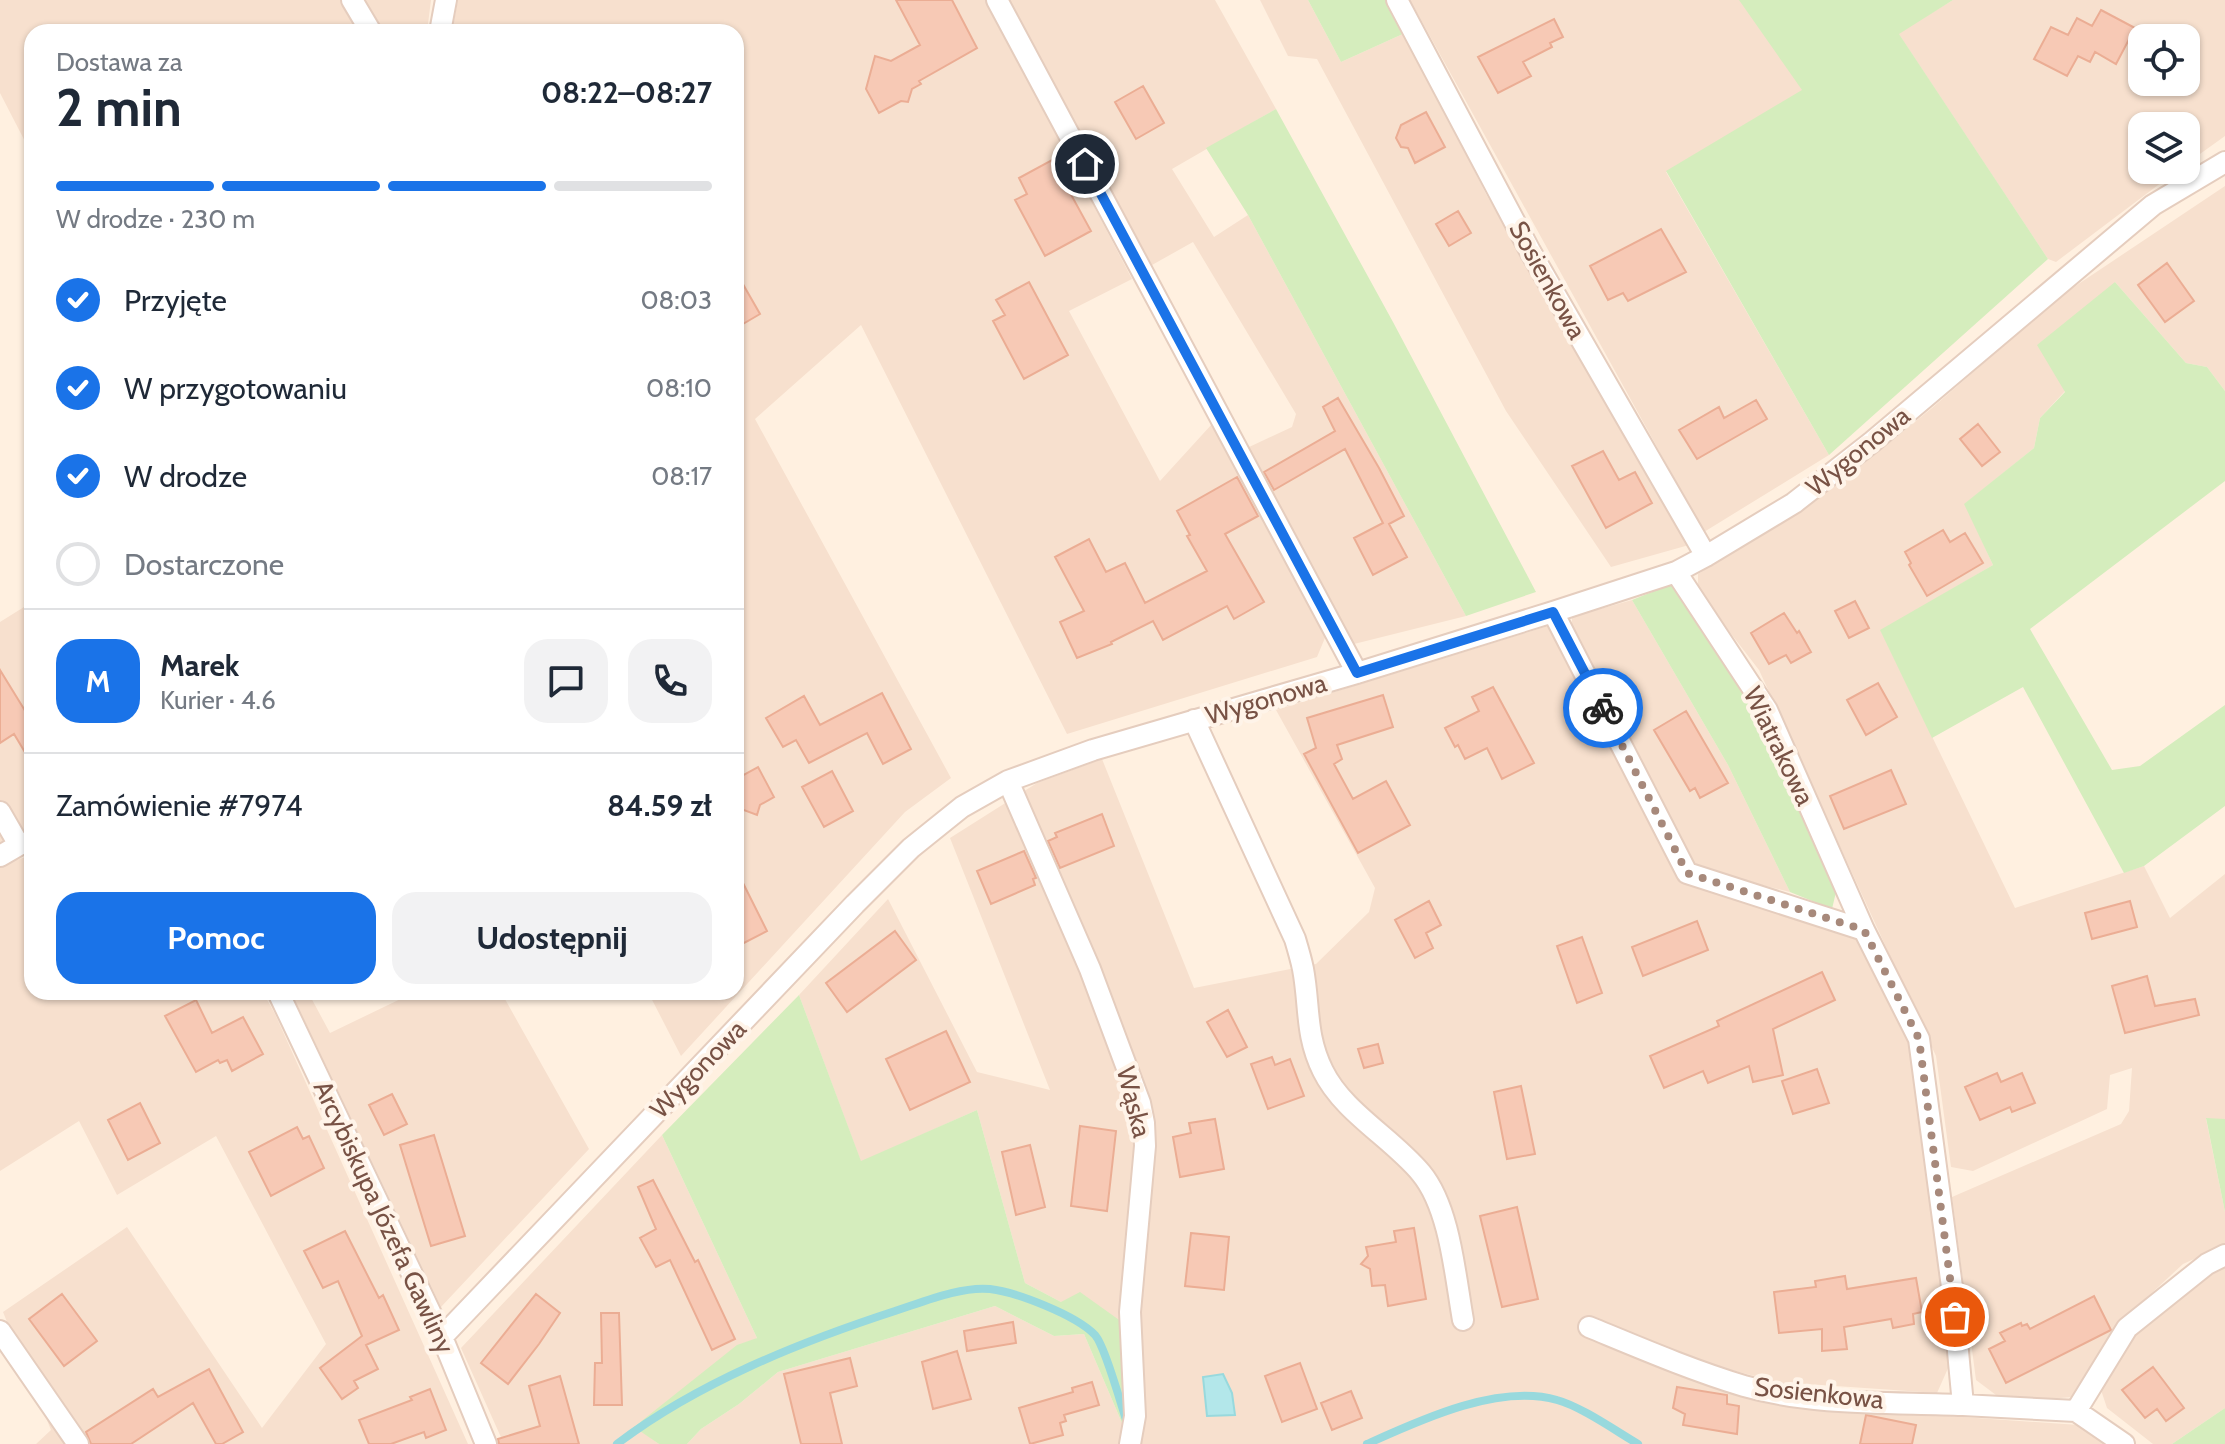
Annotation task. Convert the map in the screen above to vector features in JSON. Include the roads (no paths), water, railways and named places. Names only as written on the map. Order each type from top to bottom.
[{"type":"street","points":[[352,0],[366,24]]},
{"type":"street","points":[[442,24],[446,0]]},
{"type":"street","points":[[997,0],[1357,673]]},
{"type":"street","name":"Sosienkowa","points":[[1397,0],[1530,251],[1706,556]]},
{"type":"street","name":"Wygonowa","points":[[442,1337],[911,848],[962,807],[1008,781],[1093,750],[1357,673],[1676,572],[1794,503],[1872,442],[2153,205],[2225,162]]},
{"type":"street","name":"Wiatrakowa","points":[[1676,572],[1767,710],[1864,930]]},
{"type":"street","points":[[1553,612],[1687,873],[1864,930],[1919,1039],[1952,1287],[1963,1405]]},
{"type":"street","points":[[1194,720],[1295,939],[1303,970],[1309,1028],[1323,1071],[1339,1094],[1406,1159],[1432,1190],[1442,1213],[1463,1320]]},
{"type":"street","name":"Wąska","points":[[1008,781],[1090,969],[1140,1103],[1144,1123],[1145,1146],[1130,1312],[1135,1416],[1130,1444]]},
{"type":"street","points":[[0,812],[24,842]]},
{"type":"street","points":[[0,856],[24,844]]},
{"type":"street","name":"Arcybiskupa Józefa Gawliny","points":[[282,1000],[442,1337],[486,1444]]},
{"type":"street","points":[[2124,1444],[2076,1411],[2127,1328],[2207,1264],[2225,1255]]},
{"type":"street","name":"Sosienkowa","points":[[1589,1327],[1746,1386],[1813,1398],[2076,1411]]},
{"type":"street","points":[[0,1331],[78,1444]]},
{"type":"water","points":[[1223,1374],[1232,1393],[1235,1415],[1207,1416],[1203,1377]]},
{"type":"waterway","points":[[617,1444],[681,1402],[750,1366],[930,1299],[979,1289],[1001,1291],[1030,1300],[1074,1320],[1095,1335],[1128,1426]]},
{"type":"waterway","points":[[1367,1444],[1435,1415],[1510,1396],[1557,1400],[1598,1419],[1638,1444]]}]
